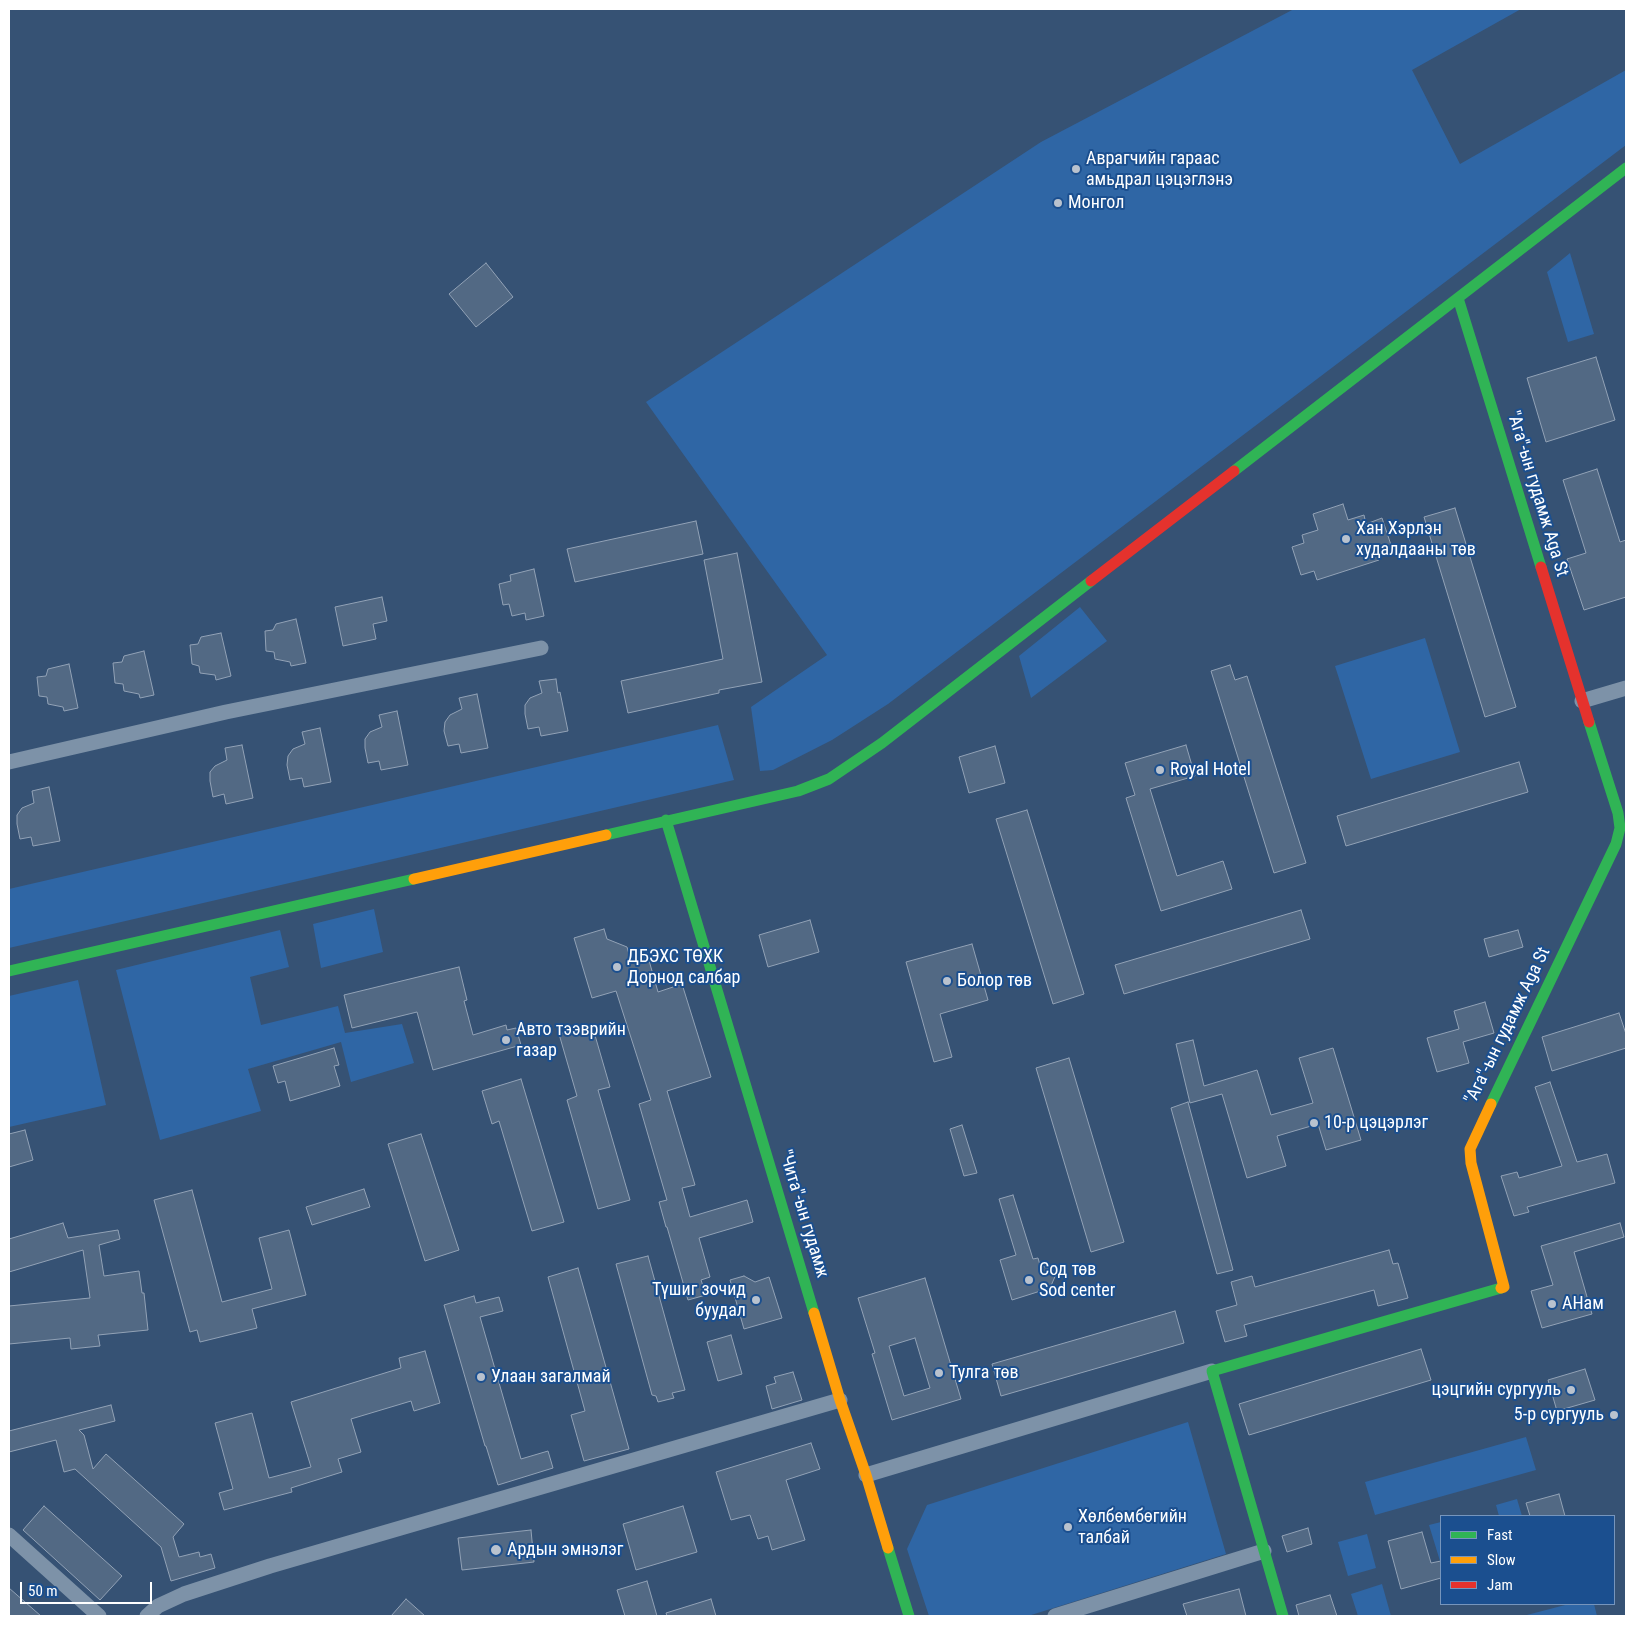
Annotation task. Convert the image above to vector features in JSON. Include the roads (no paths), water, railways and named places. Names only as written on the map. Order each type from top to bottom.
[{"type":"main road","points":[[9,971],[798,791],[829,780],[882,743],[1626,168]]},
{"type":"main road","name":"\"Ага\"-ын гудамж Aga St","points":[[1212,1371],[1504,1287],[1471,1163],[1470,1149],[1597,886],[1616,844],[1620,828],[1618,813],[1458,298]]},
{"type":"main road","name":"\"Чита\"-ын гудамж","points":[[666,820],[840,1400],[866,1475],[909,1616]]},
{"type":"main road","points":[[1212,1371],[1283,1616]]},
{"type":"street","points":[[9,762],[226,712],[541,648]]},
{"type":"street","points":[[1582,701],[1626,688]]},
{"type":"street","points":[[866,1475],[1212,1371]]},
{"type":"street","points":[[147,1616],[158,1606],[184,1594],[270,1566],[840,1400]]},
{"type":"street","points":[[9,1534],[99,1616]]},
{"type":"street","points":[[1055,1616],[1265,1553]]},
{"type":"place","name":"Аврагчийн гараас амьдрал цэцэглэнэ","points":[[1076,169]]},
{"type":"place","name":"Монгол","points":[[1058,203]]},
{"type":"place","name":"Хан Хэрлэн худалдааны төв","points":[[1346,539]]},
{"type":"place","name":"Royal Hotel","points":[[1160,770]]},
{"type":"place","name":"ДБЭХС ТӨХК Дорнод салбар","points":[[617,967]]},
{"type":"place","name":"Болор төв","points":[[947,981]]},
{"type":"place","name":"Авто тээврийн газар","points":[[506,1040]]},
{"type":"place","name":"10-р цэцэрлэг","points":[[1314,1123]]},
{"type":"place","name":"Сод төв Sod center","points":[[1029,1280]]},
{"type":"place","name":"Түшиг зочид буудал","points":[[756,1300]]},
{"type":"place","name":"АНам","points":[[1552,1304]]},
{"type":"place","name":"Тулга төв","points":[[939,1373]]},
{"type":"place","name":"Улаан загалмай","points":[[481,1377]]},
{"type":"place","name":"цэцгийн сургууль","points":[[1571,1390]]},
{"type":"place","name":"5-р сургууль","points":[[1614,1415]]},
{"type":"place","name":"Хөлбөмбөгийн талбай","points":[[1068,1527]]},
{"type":"place","name":"Ардын эмнэлэг","points":[[496,1550]]}]
